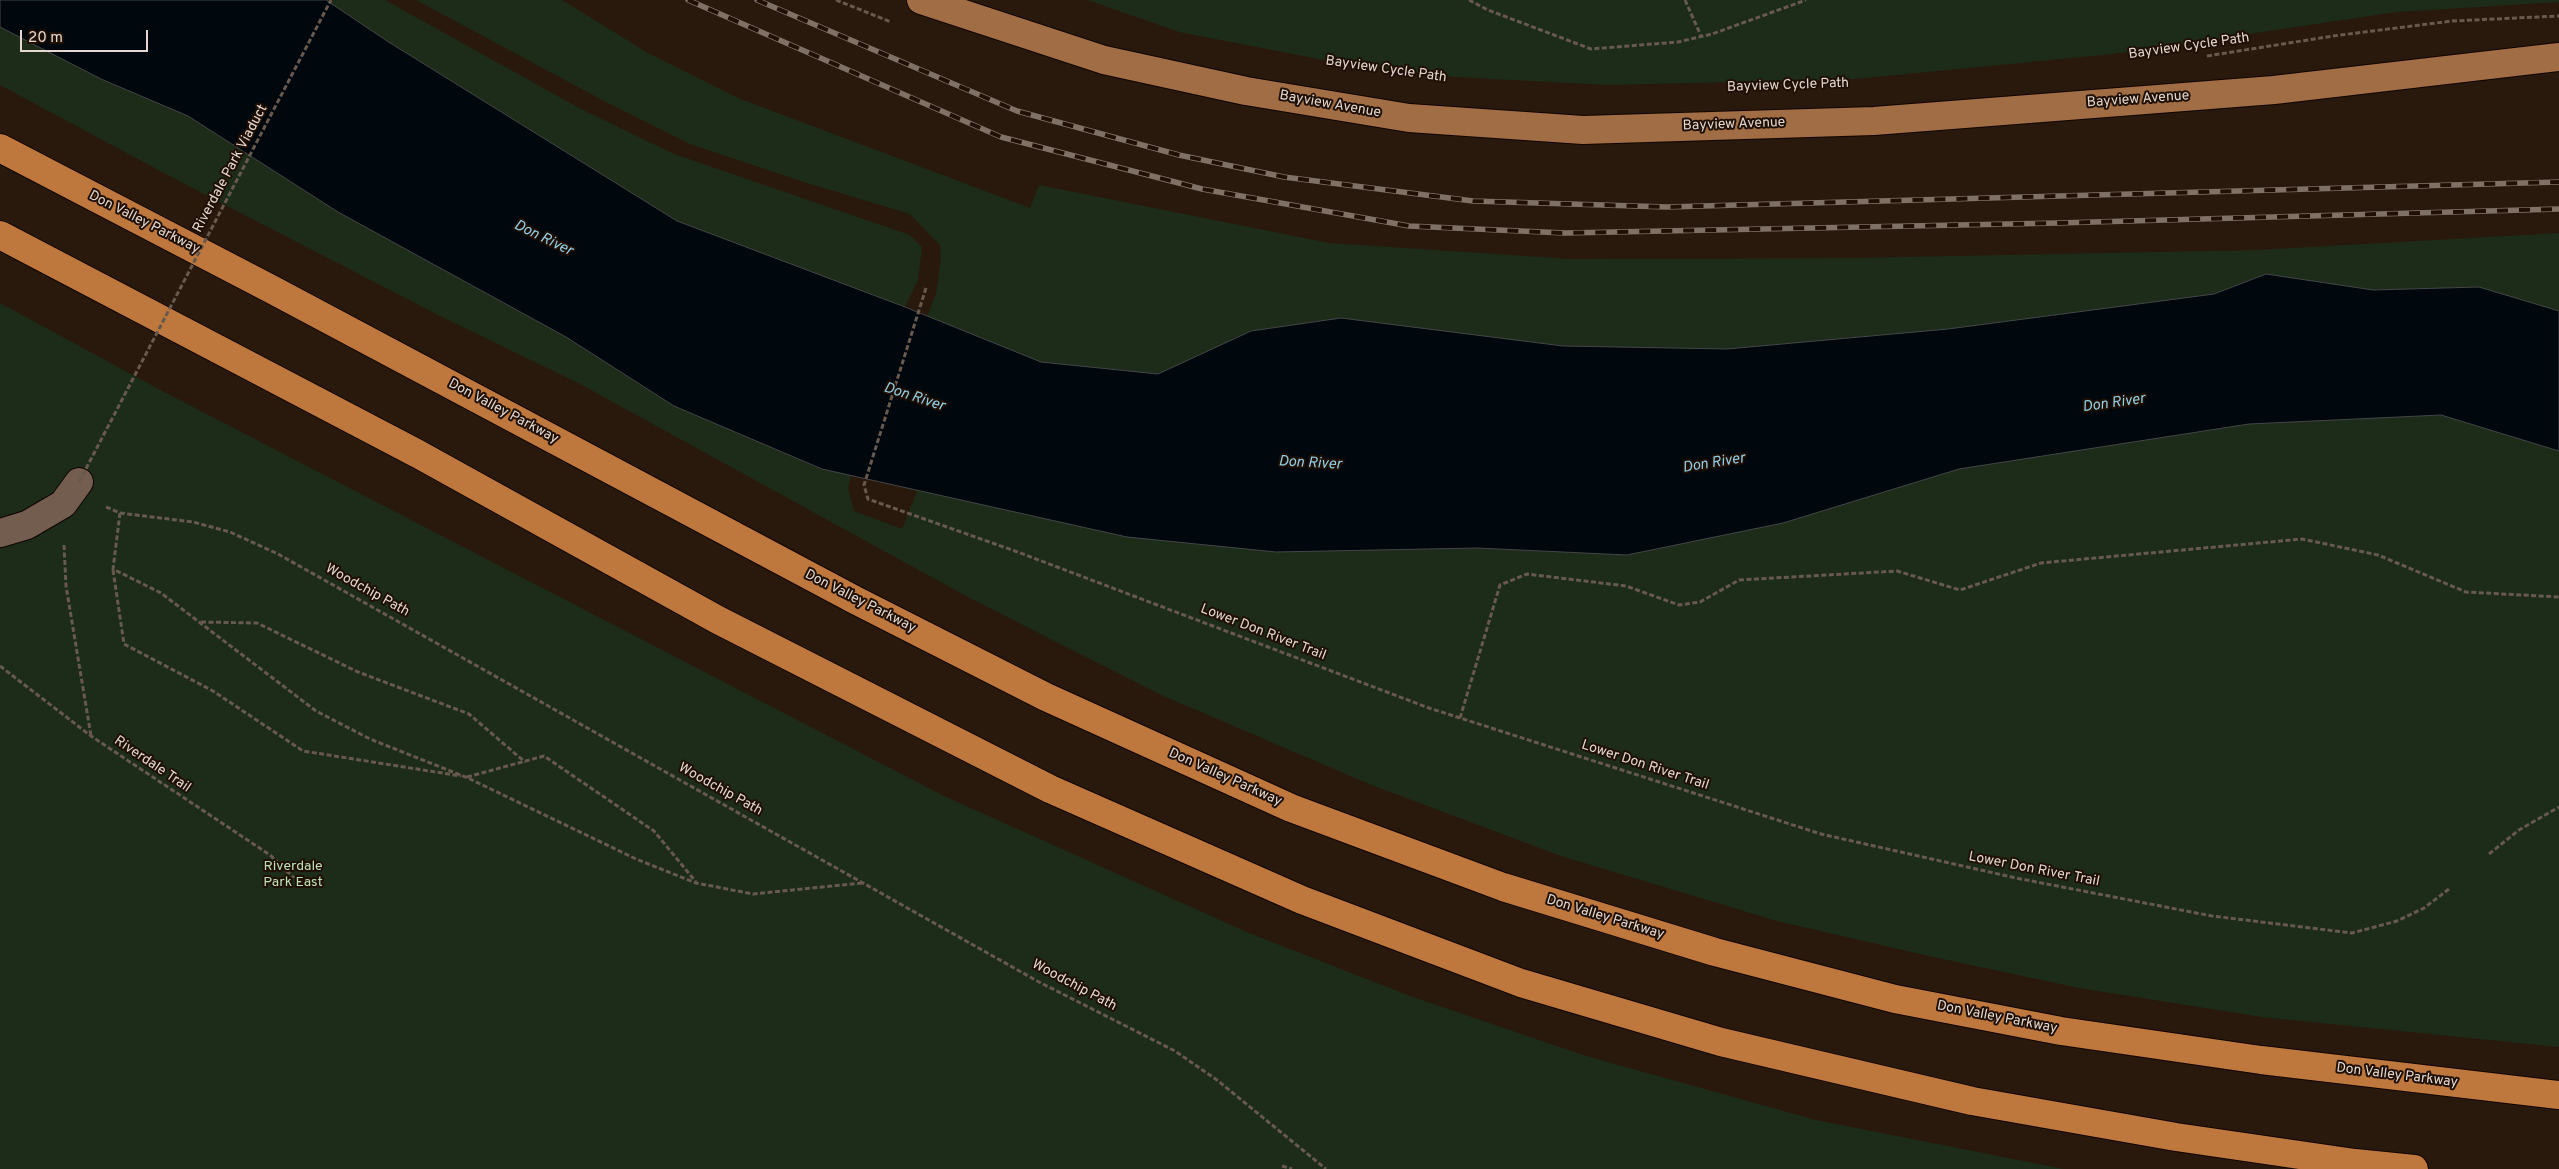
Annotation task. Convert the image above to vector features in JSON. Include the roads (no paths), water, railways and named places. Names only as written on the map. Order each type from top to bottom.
[{"type":"highway","name":"Don Valley Parkway","points":[[0,148],[271,289],[855,600],[1046,697],[1291,808],[1503,887],[1715,952],[1895,999],[2099,1036],[2270,1061],[2559,1095]]},
{"type":"highway","points":[[0,235],[418,454],[726,624],[1050,788],[1302,900],[1521,983],[1731,1044],[1972,1102],[2176,1137],[2355,1163],[2414,1169]]},
{"type":"main road","name":"Bayview Avenue","points":[[921,0],[1104,60],[1246,90],[1409,118],[1583,130],[1874,121],[2274,90],[2559,57]]},
{"type":"lane","points":[[0,533],[27,525],[72,492]]},
{"type":"water","name":"Don River","points":[[0,0],[326,0],[387,41],[677,221],[905,307],[1041,362],[1158,374],[1251,331],[1341,318],[1563,346],[1727,349],[1948,329],[2214,294],[2266,274],[2373,290],[2479,287],[2559,311],[2559,451],[2441,415],[2249,424],[1959,469],[1783,523],[1627,555],[1477,548],[1276,552],[1127,537],[822,469],[674,406],[566,337],[338,212],[188,116],[101,79],[0,27]]},
{"type":"railway","points":[[688,0],[1001,137],[1202,189],[1409,226],[1565,233],[2058,223],[2559,209]]},
{"type":"railway","points":[[757,0],[1017,111],[1179,155],[1284,177],[1473,201],[1667,207],[2559,182]]},
{"type":"park label","name":"Riverdale Park East","points":[[293,876]]}]
